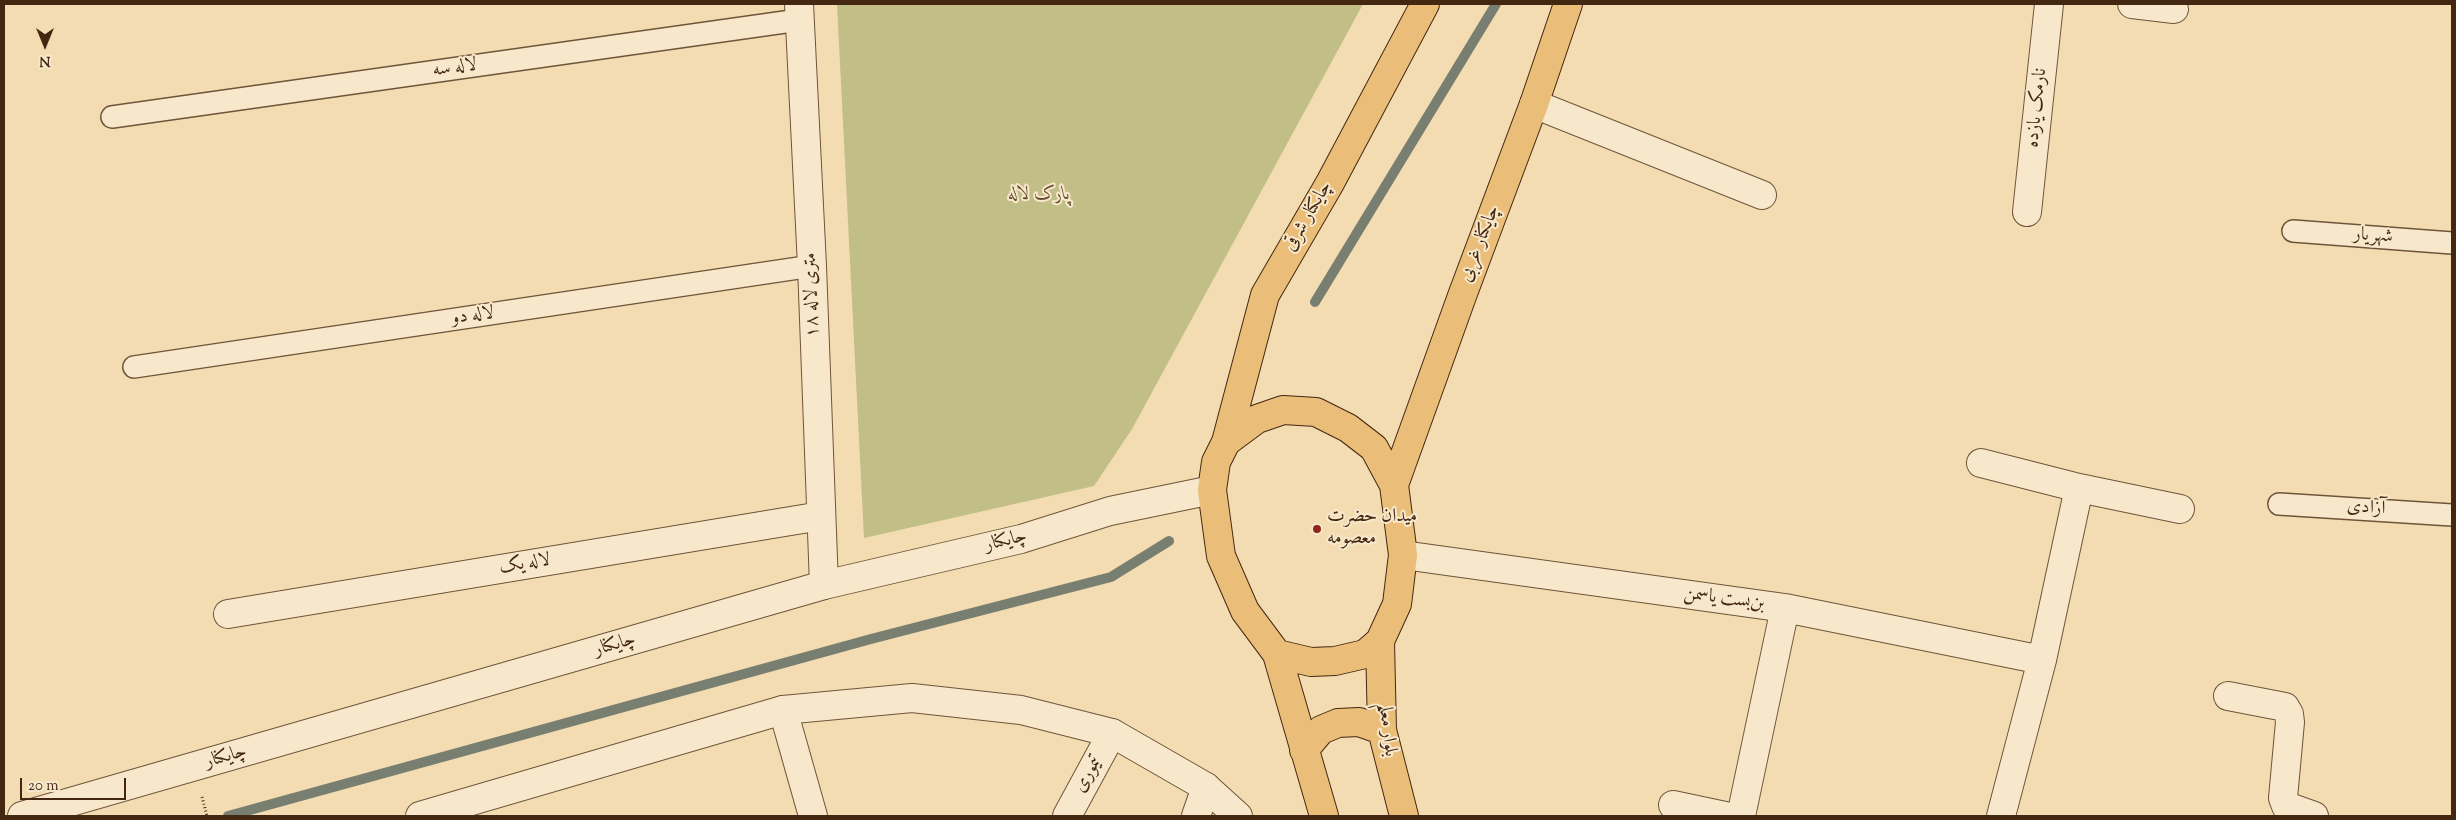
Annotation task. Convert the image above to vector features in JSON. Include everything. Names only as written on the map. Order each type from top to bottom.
[{"type":"main road","name":"چایکنار شرقی","points":[[1226,442],[1265,294],[1330,182],[1425,4]]},
{"type":"main road","name":"چایکنار غربی","points":[[1394,485],[1534,104],[1568,4]]},
{"type":"main road","points":[[1277,654],[1311,662],[1335,661],[1365,654],[1380,641],[1398,604],[1403,555],[1394,485],[1374,448],[1348,428],[1316,412],[1283,410],[1257,419],[1226,442],[1216,462],[1212,490],[1221,556],[1245,611],[1277,654],[1324,816]]},
{"type":"main road","name":"بلوار معلم","points":[[1380,641],[1382,730],[1404,816]]},
{"type":"main road","points":[[1304,750],[1321,730],[1338,723],[1359,722],[1382,730]]},
{"type":"street","name":"نارمک یازده","points":[[2027,212],[2049,4]]},
{"type":"street","points":[[2132,4],[2174,9]]},
{"type":"street","name":"۱۸ متری لاله","points":[[799,12],[812,266],[824,586]]},
{"type":"street","points":[[1534,104],[1762,195]]},
{"type":"street","points":[[1981,464],[2079,488],[2180,509]]},
{"type":"street","points":[[2001,816],[2042,660],[2079,488]]},
{"type":"street","name":"چایکنار","points":[[22,816],[824,586],[1021,539],[1110,511],[1212,490]]},
{"type":"street","name":"لاله یک","points":[[228,614],[821,516]]},
{"type":"street","name":"بن‌بست یاسمن","points":[[1403,555],[1785,608],[2042,660]]},
{"type":"street","points":[[1740,816],[1785,608]]},
{"type":"street","points":[[2228,696],[2285,707],[2289,714],[2290,722],[2283,798],[2286,806],[2314,816]]},
{"type":"street","points":[[420,816],[783,710],[912,698],[1021,710],[1112,733],[1206,787],[1238,816]]},
{"type":"street","points":[[783,710],[813,816]]},
{"type":"street","name":"تیموری","points":[[1067,816],[1112,733]]},
{"type":"street","points":[[1196,816],[1206,787]]},
{"type":"street","points":[[1673,805],[1725,816]]},
{"type":"lane","name":"لاله سه","points":[[112,117],[799,12]]},
{"type":"lane","name":"شهریار","points":[[2293,231],[2452,243]]},
{"type":"lane","name":"لاله دو","points":[[134,367],[812,266]]},
{"type":"lane","name":"آزادی","points":[[2279,504],[2452,515]]},
{"type":"green space","name":"پارک لاله","points":[[837,4],[1363,4],[1132,429],[1094,486],[864,538]]},
{"type":"waterway","points":[[1315,302],[1496,4]]},
{"type":"waterway","points":[[228,816],[871,639],[1111,577],[1169,541]]},
{"type":"place","name":"میدان حضرت معصومه","points":[[1317,529]]}]
